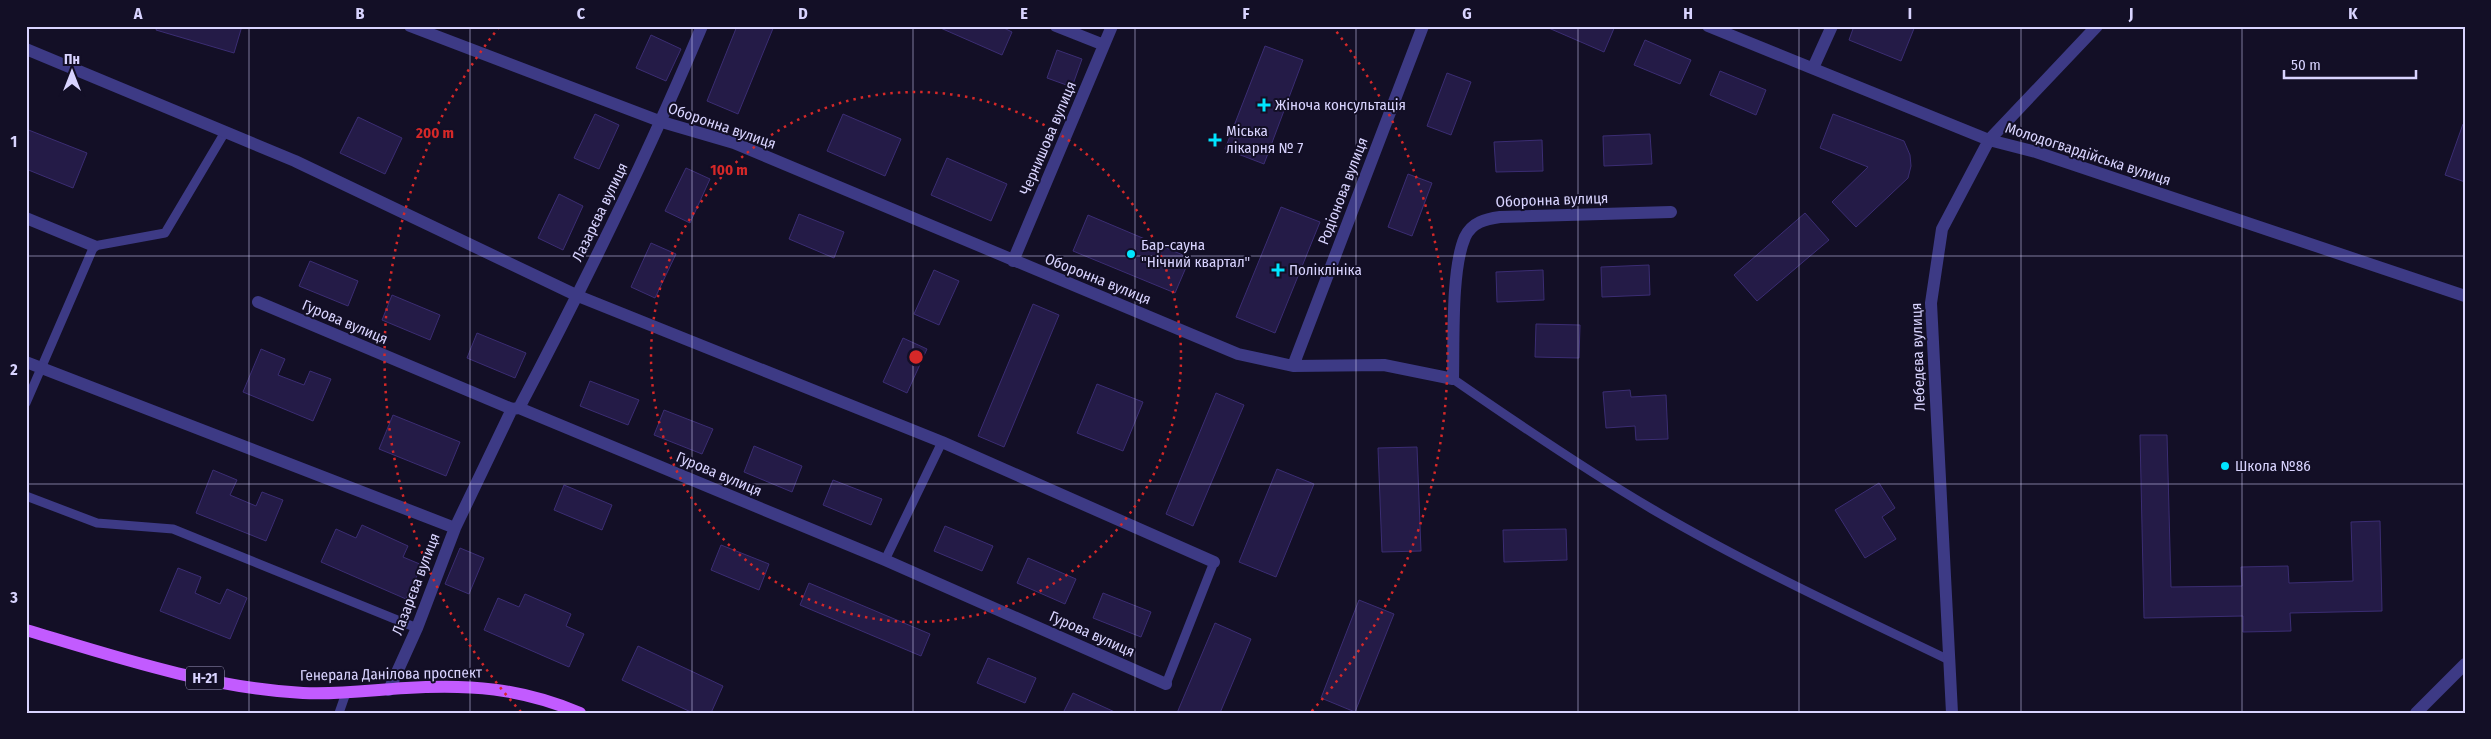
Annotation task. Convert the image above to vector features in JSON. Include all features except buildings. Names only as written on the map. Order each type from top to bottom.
[{"type":"main road","name":"Генерала Данілова проспект","points":[[26,630],[100,652],[207,679],[303,693],[346,693],[464,686],[514,691],[580,713]]},
{"type":"street","name":"Оборонна вулиця","points":[[410,26],[662,122],[734,143],[1238,354],[1293,366],[1384,365],[1453,379],[1454,308],[1459,262],[1466,236],[1480,220],[1500,217],[1671,212]]},
{"type":"street","name":"Лазарєва вулиця","points":[[389,690],[417,628],[455,528],[516,409],[578,296],[662,122],[702,26]]},
{"type":"street","points":[[1056,26],[1104,45]]},
{"type":"street","name":"Чернишова вулиця","points":[[1013,261],[1112,26]]},
{"type":"street","name":"Родіонова вулиця","points":[[1293,366],[1422,26]]},
{"type":"street","name":"Молодогвардійська вулиця","points":[[1708,26],[1989,140],[2036,152],[2465,296]]},
{"type":"street","points":[[1813,68],[1832,26]]},
{"type":"street","name":"Лебедєва вулиця","points":[[1952,713],[1931,303],[1942,229],[1989,140],[2097,26]]},
{"type":"street","points":[[26,49],[295,161],[578,296],[942,442],[1214,562]]},
{"type":"street","points":[[26,218],[94,246]]},
{"type":"street","name":"Гурова вулиця","points":[[258,302],[885,560],[1166,684]]},
{"type":"street","points":[[26,362],[455,528]]},
{"type":"street","points":[[2416,713],[2465,664]]},
{"type":"lane","points":[[26,403],[94,246],[165,233],[225,132]]},
{"type":"lane","points":[[1453,379],[1579,463],[1654,510],[1782,579],[1948,660]]},
{"type":"lane","points":[[885,560],[942,442]]},
{"type":"lane","points":[[26,496],[97,524],[173,529],[417,628]]},
{"type":"lane","points":[[1166,684],[1214,562]]},
{"type":"lane","points":[[339,713],[346,693]]},
{"type":"place","name":"Жіноча консультація","points":[[1264,105]]},
{"type":"place","name":"Міська лікарня № 7","points":[[1215,140]]},
{"type":"place","name":"Бар-сауна \"Нічний квартал\"","points":[[1131,254]]},
{"type":"place","name":"Поліклініка","points":[[1278,270]]},
{"type":"place","name":"Школа №86","points":[[2225,466]]}]
